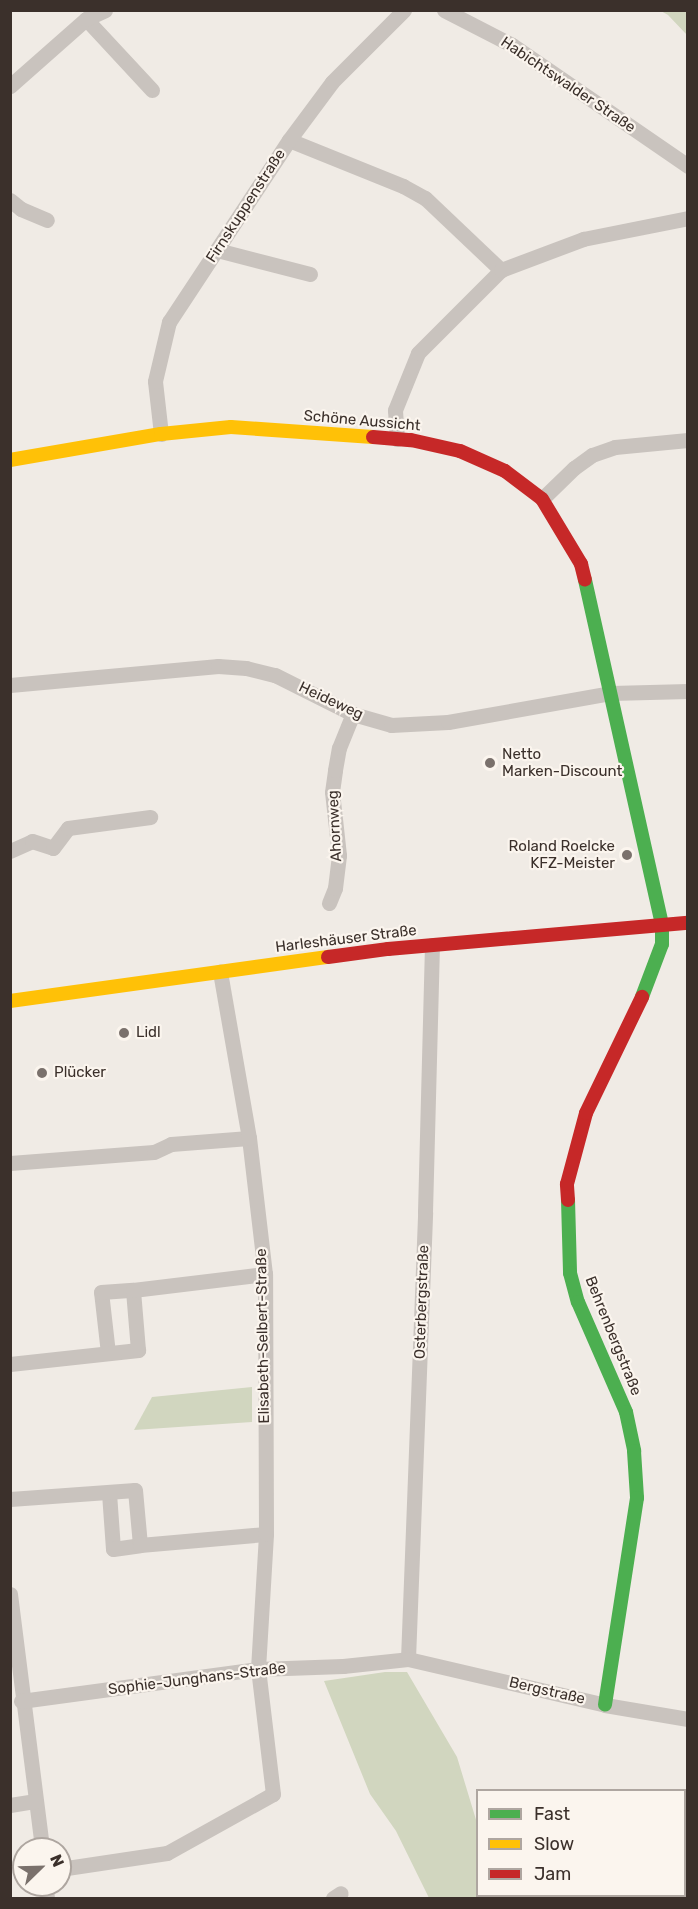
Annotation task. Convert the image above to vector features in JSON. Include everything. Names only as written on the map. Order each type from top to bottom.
[{"type":"street","points":[[10,86],[86,19],[105,10]]},
{"type":"street","name":"Firnskuppenstraße","points":[[161,434],[155,381],[169,322],[289,140],[332,82],[404,10]]},
{"type":"street","name":"Habichtswalder Straße","points":[[444,10],[512,45],[687,166]]},
{"type":"street","points":[[86,19],[152,90]]},
{"type":"street","points":[[289,140],[403,186],[425,198],[501,270]]},
{"type":"street","points":[[10,200],[21,209],[47,219]]},
{"type":"street","points":[[397,439],[395,410],[418,353],[501,270],[583,239],[687,218]]},
{"type":"street","points":[[217,250],[310,274]]},
{"type":"street","name":"Schöne Aussicht","points":[[10,460],[161,434],[231,427],[397,439],[460,450],[504,471],[542,499],[581,564],[662,924]]},
{"type":"street","points":[[542,499],[574,468],[592,455],[615,447],[687,440]]},
{"type":"street","name":"Heideweg","points":[[10,685],[218,666],[246,668],[274,675],[353,714],[391,725],[448,722],[611,693],[687,691]]},
{"type":"street","name":"Ahornweg","points":[[329,903],[335,888],[339,855],[332,792],[339,748],[353,714]]},
{"type":"street","points":[[10,851],[32,841],[53,848],[68,828],[150,817]]},
{"type":"street","name":"Harleshäuser Straße","points":[[10,1001],[220,970],[432,945],[687,923]]},
{"type":"street","name":"Behrenbergstraße","points":[[605,1705],[637,1498],[634,1451],[626,1412],[579,1302],[570,1272],[567,1184],[586,1113],[644,992],[662,944],[662,924]]},
{"type":"street","name":"Osterbergstraße","points":[[408,1659],[432,945]]},
{"type":"street","name":"Elisabeth-Selbert-Straße","points":[[72,1867],[167,1853],[273,1794],[258,1669],[266,1534],[265,1274],[249,1138],[220,970]]},
{"type":"street","points":[[10,1163],[154,1152],[171,1144],[249,1138]]},
{"type":"street","points":[[108,1353],[101,1292],[265,1274]]},
{"type":"street","points":[[10,1364],[138,1350],[134,1290]]},
{"type":"street","points":[[10,1499],[135,1490],[140,1545]]},
{"type":"street","points":[[109,1493],[113,1549],[266,1534]]},
{"type":"street","points":[[10,1594],[21,1701],[40,1837]]},
{"type":"street","name":"Bergstraße","points":[[408,1659],[605,1705],[687,1719]]},
{"type":"street","name":"Sophie-Junghans-Straße","points":[[21,1701],[258,1669],[343,1666],[408,1659]]},
{"type":"street","points":[[10,1804],[36,1801]]},
{"type":"green space","points":[[661,11],[687,11],[687,35],[668,15]]},
{"type":"green space","points":[[252,1387],[252,1422],[134,1430],[152,1397]]},
{"type":"green space","points":[[385,1672],[407,1672],[457,1757],[476,1820],[476,1897],[489,1898],[429,1898],[396,1831],[370,1794],[324,1681]]},
{"type":"traffic: fast","points":[[585,580],[662,924],[662,944],[642,997]]},
{"type":"traffic: fast","points":[[568,1200],[570,1273],[578,1302],[626,1412],[634,1451],[637,1498],[605,1705]]},
{"type":"traffic: slow","points":[[10,460],[161,434],[231,427],[373,437]]},
{"type":"traffic: slow","points":[[10,1001],[328,957]]},
{"type":"traffic: jam","points":[[373,437],[411,440],[460,451],[505,471],[542,499],[581,564],[585,580]]},
{"type":"traffic: jam","points":[[328,957],[388,949],[688,923]]},
{"type":"traffic: jam","points":[[568,1200],[567,1184],[586,1113],[642,997]]},
{"type":"place","name":"Netto Marken-Discount","points":[[490,763]]},
{"type":"place","name":"Roland Roelcke KFZ-Meister","points":[[627,855]]},
{"type":"place","name":"Lidl","points":[[124,1033]]},
{"type":"place","name":"Plücker","points":[[42,1073]]}]
